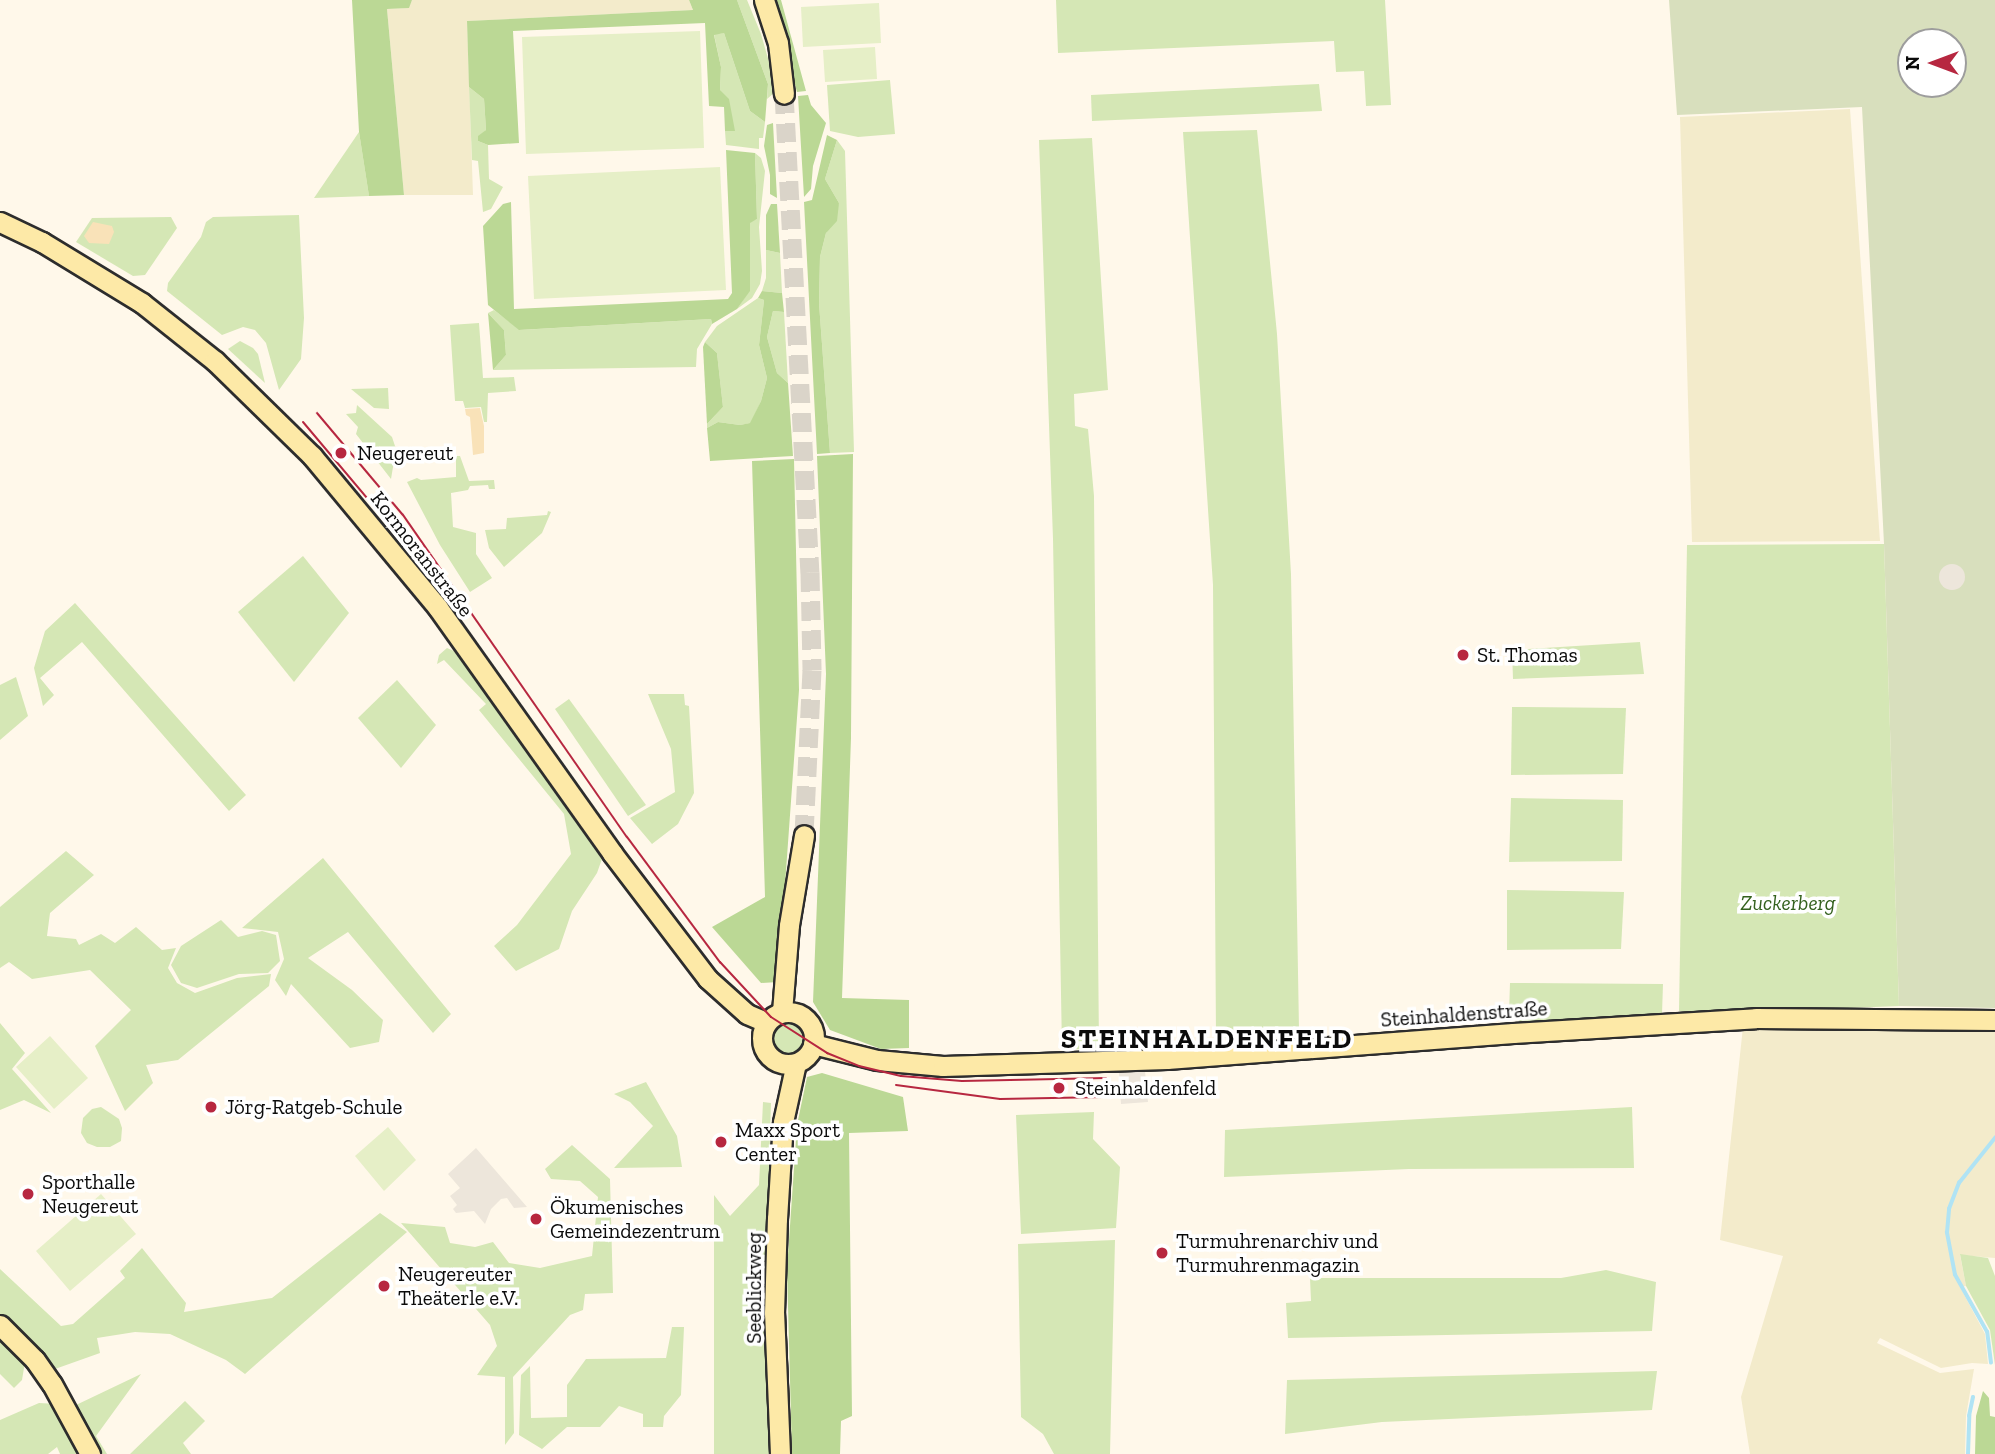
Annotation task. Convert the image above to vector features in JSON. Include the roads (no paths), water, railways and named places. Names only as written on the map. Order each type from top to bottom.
[{"type":"street","points":[[753,0],[784,87],[778,43],[764,0]]},
{"type":"street","name":"Kormoranstraße","points":[[0,222],[52,248],[142,303],[215,361],[312,456],[438,608],[611,853],[727,999],[747,1014],[777,1022]]},
{"type":"street","points":[[777,1022],[809,1022],[813,1044],[810,1053],[796,1063],[775,1061],[768,1056],[777,1022],[804,835]]},
{"type":"street","name":"Steinhaldenstraße","points":[[813,1044],[877,1060],[943,1066],[1167,1059],[1707,1020],[1812,1017],[1995,1020]]},
{"type":"street","name":"Seeblickweg","points":[[775,1061],[783,1122]]},
{"type":"street","name":"Seeblickweg","points":[[780,1454],[774,1313],[783,1122],[796,1063]]},
{"type":"street","points":[[0,1325],[35,1360],[52,1384],[90,1454]]},
{"type":"waterway","points":[[1991,1363],[1987,1332],[1955,1275],[1947,1233],[1949,1209],[1959,1183],[1995,1138]]},
{"type":"waterway","points":[[1968,1454],[1969,1416],[1973,1397]]},
{"type":"tunnel","points":[[784,94],[810,572],[812,670],[804,835]]},
{"type":"tram line","points":[[317,413],[403,515],[627,837],[720,962],[771,1017],[827,1053],[859,1066],[901,1076],[962,1081],[1106,1078]]},
{"type":"tram line","points":[[303,422],[447,593]]},
{"type":"tram line","points":[[896,1085],[1000,1099],[1104,1097]]},
{"type":"place","name":"Neugereut","points":[[341,453]]},
{"type":"place","name":"St. Thomas","points":[[1463,655]]},
{"type":"place","name":"Steinhaldenfeld","points":[[1059,1088]]},
{"type":"place","name":"Jörg-Ratgeb-Schule","points":[[211,1107]]},
{"type":"place","name":"Maxx Sport Center","points":[[721,1142]]},
{"type":"place","name":"Sporthalle Neugereut","points":[[28,1194]]},
{"type":"place","name":"Ökumenisches Gemeindezentrum","points":[[536,1219]]},
{"type":"place","name":"Turmuhrenarchiv und Turmuhrenmagazin","points":[[1162,1253]]},
{"type":"place","name":"Neugereuter Theäterle e.V.","points":[[384,1286]]},
{"type":"district","name":"STEINHALDENFELD","points":[[1207,1039]]},
{"type":"park label","name":"Zuckerberg","points":[[1788,903]]}]
